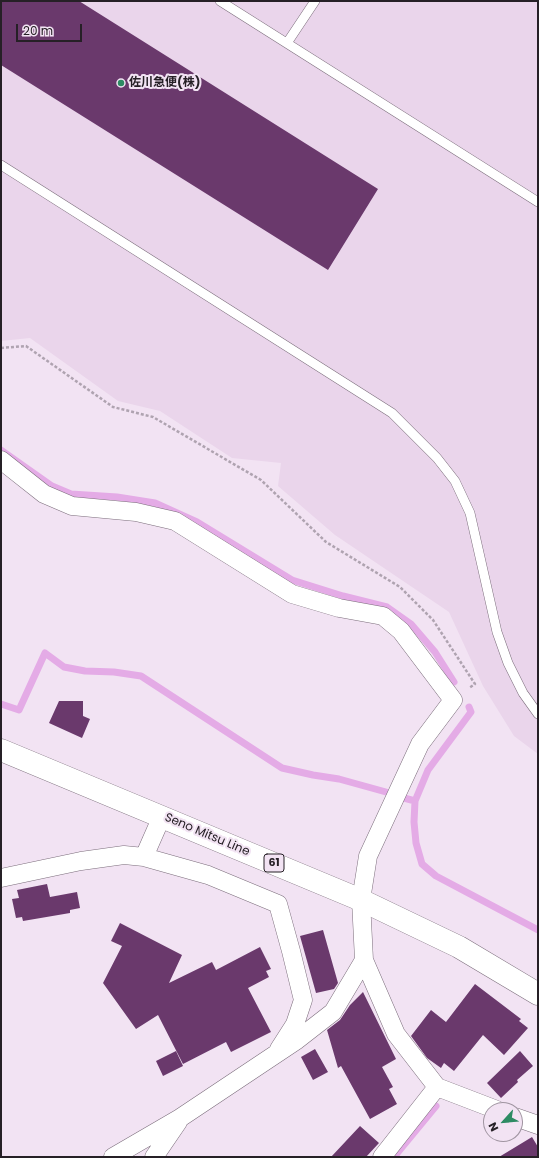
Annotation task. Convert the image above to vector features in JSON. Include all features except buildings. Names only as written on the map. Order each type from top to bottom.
[{"type":"main road","name":"Seno Mitsu Line","points":[[1,750],[361,900],[459,947],[538,994]]},
{"type":"street","points":[[1,460],[44,494],[72,506],[136,512],[175,521],[292,594],[339,608],[383,616],[401,631],[453,700],[420,744],[368,856],[361,900],[364,960],[396,1034],[437,1087],[483,1104]]},
{"type":"street","points":[[144,856],[162,816]]},
{"type":"street","points":[[1,878],[82,861],[124,856],[144,856],[208,875],[278,904],[292,951],[303,1000],[295,1024],[274,1056]]},
{"type":"street","points":[[113,1157],[180,1118],[274,1056],[333,1012],[364,960]]},
{"type":"street","points":[[382,1157],[437,1087]]},
{"type":"street","points":[[154,1157],[180,1118]]},
{"type":"lane","points":[[220,1],[538,202]]},
{"type":"lane","points":[[287,43],[315,1]]},
{"type":"lane","points":[[1,165],[392,413],[437,458],[455,481],[470,513],[497,632],[508,663],[523,693],[538,714]]},
{"type":"path","points":[[1,348],[26,346],[112,407],[153,417],[261,480],[326,542],[400,587],[433,620],[475,684],[453,700]]},
{"type":"shaded area","points":[[1,1],[538,1],[538,754],[514,736],[483,686],[449,612],[335,535],[278,486],[281,463],[232,458],[160,411],[118,401],[30,338],[1,341]]},
{"type":"waterway","points":[[1,450],[52,486],[71,494],[117,497],[155,503],[197,522],[292,580],[343,596],[387,607],[411,624],[435,652],[454,682]]},
{"type":"waterway","points":[[1,704],[19,710],[45,653],[64,667],[85,671],[114,672],[141,676],[282,768],[339,779],[386,792]]},
{"type":"waterway","points":[[469,707],[471,712],[428,770],[415,801],[414,822],[416,843],[422,864],[436,876],[538,930]]},
{"type":"waterway","points":[[404,798],[415,801]]},
{"type":"waterway","points":[[394,1157],[436,1106]]},
{"type":"place","name":"佐川急便(株)","points":[[121,83]]}]
